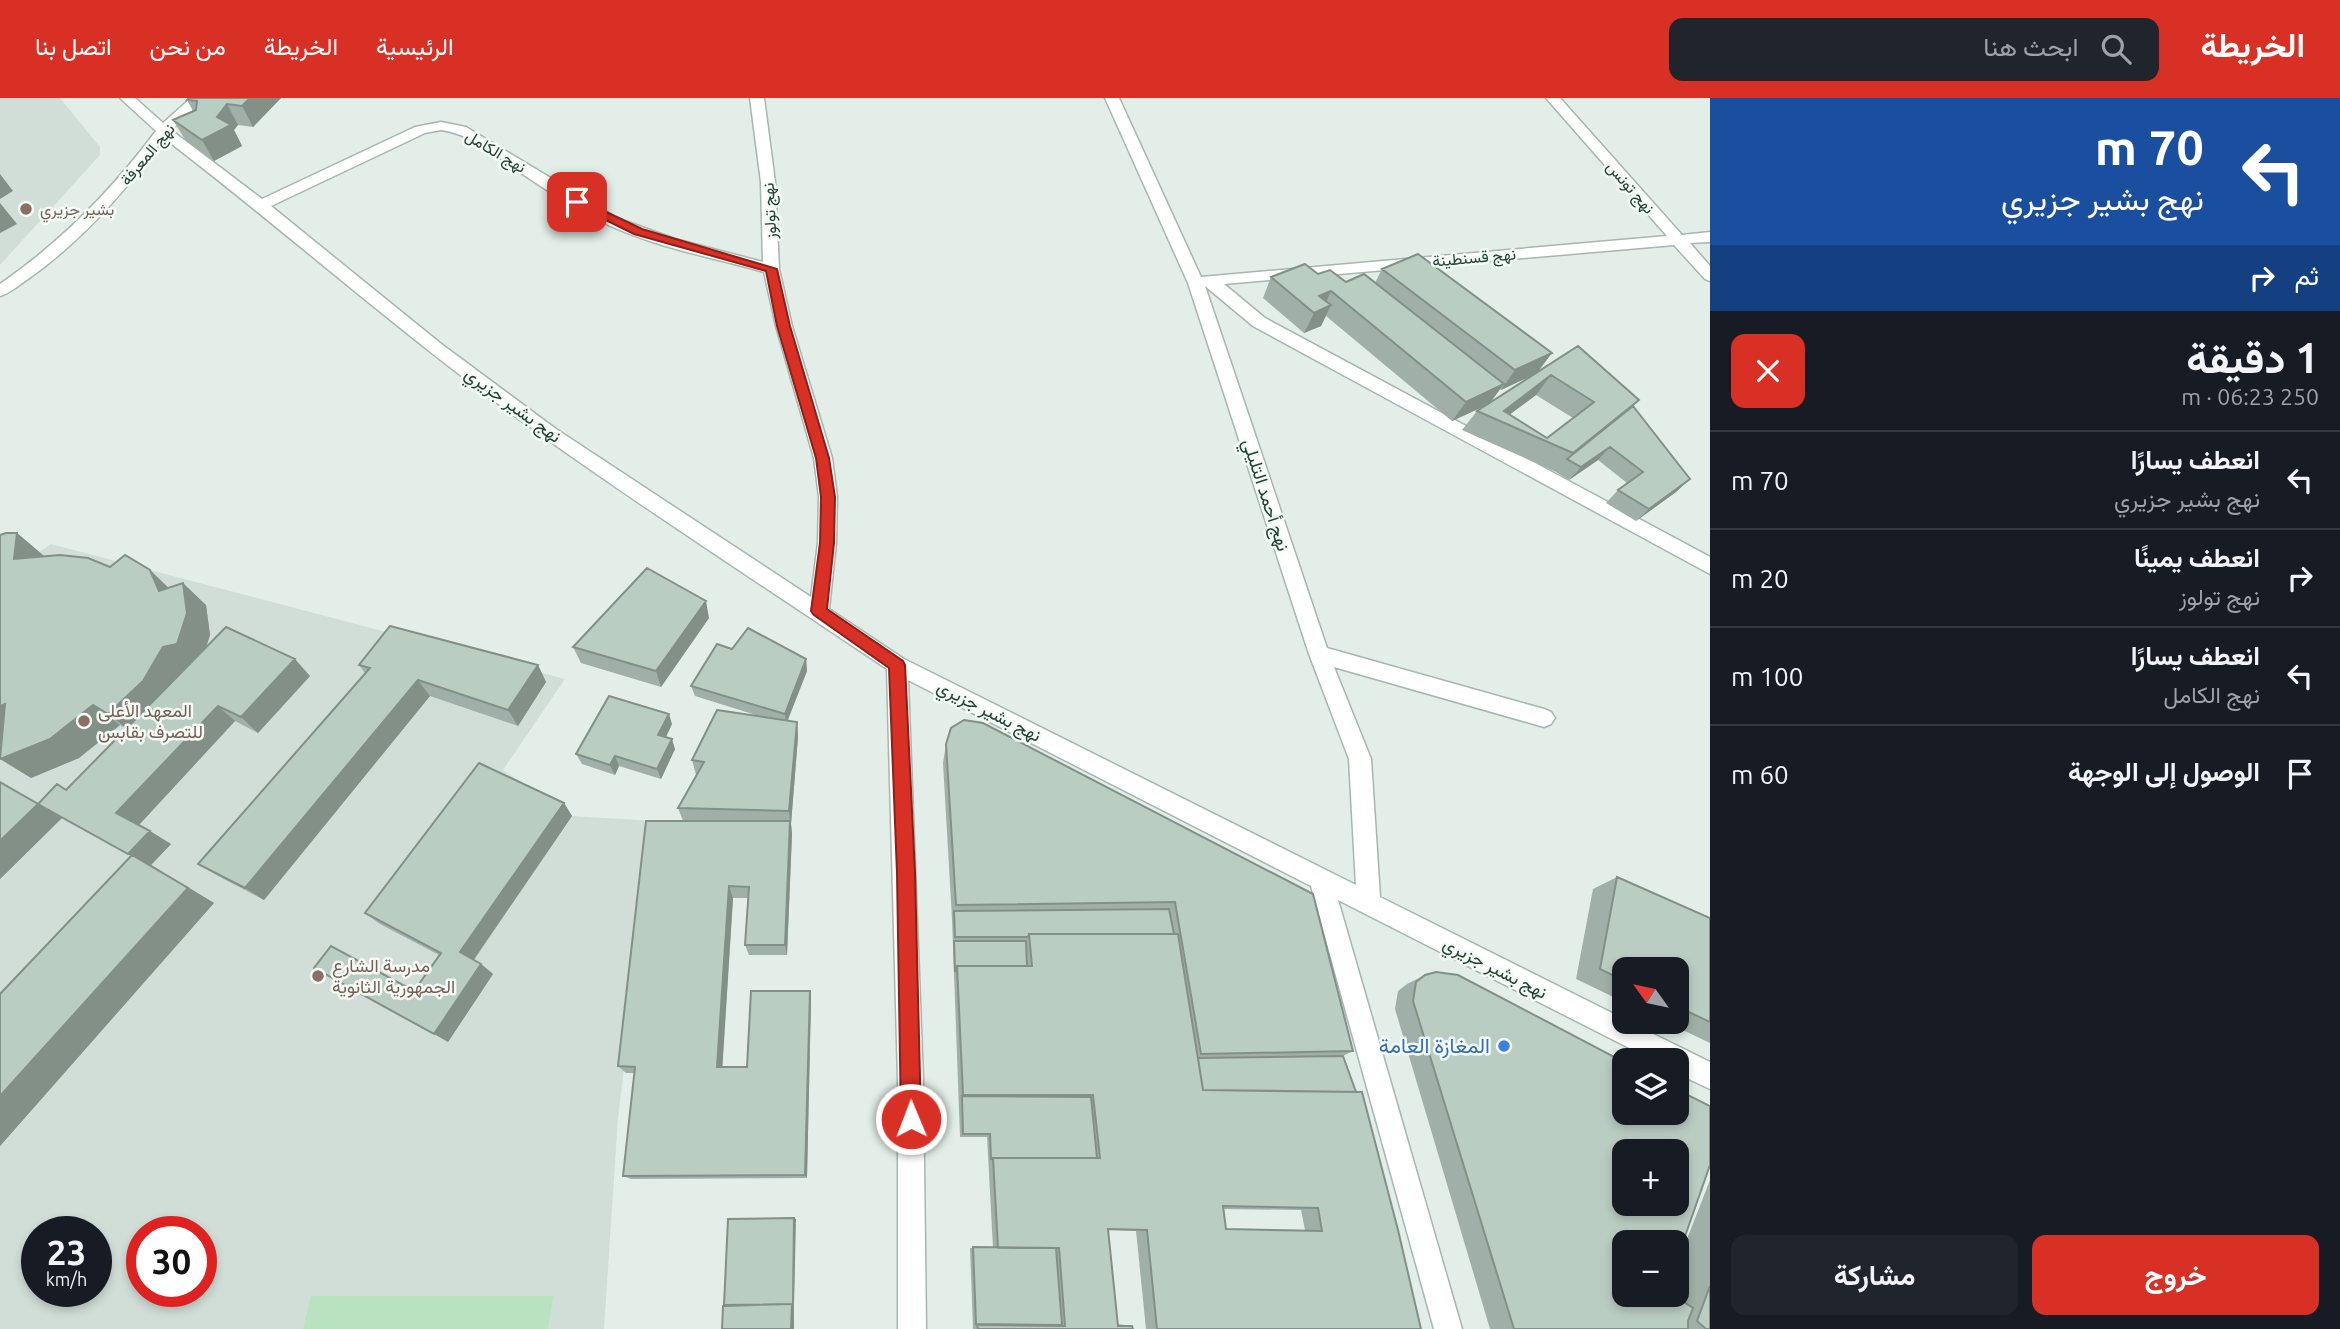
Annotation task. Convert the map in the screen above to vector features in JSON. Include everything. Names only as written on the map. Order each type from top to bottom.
[{"type":"street","name":"نهج بشير جزيري","points":[[127,98],[163,130],[261,205],[434,347],[550,433],[897,665],[1710,1076]]},
{"type":"street","name":"نهج المعرفة","points":[[0,291],[36,266],[99,209],[128,178],[163,130],[199,98]]},
{"type":"street","name":"نهج تولوز","points":[[757,98],[768,182],[771,269],[783,326],[823,458],[828,497],[819,611]]},
{"type":"street","name":"نهج أحمد التليلي","points":[[1112,98],[1202,282],[1319,654],[1360,759],[1369,905]]},
{"type":"street","name":"نهج تونس","points":[[1553,98],[1710,276]]},
{"type":"street","name":"نهج الكامل","points":[[261,205],[419,130],[446,125],[476,136],[611,221],[638,232],[771,269]]},
{"type":"street","name":"نهج قسنطينة","points":[[1202,282],[1710,237]]},
{"type":"street","points":[[1202,282],[1259,322],[1710,566]]},
{"type":"street","points":[[1319,654],[1544,718]]},
{"type":"street","points":[[897,665],[906,887],[913,1202],[912,1329]]},
{"type":"street","points":[[1320,878],[1448,1329]]},
{"type":"shaded area","name":"بشير جزيري","points":[[0,98],[60,98],[100,147],[100,155],[0,265]]},
{"type":"shaded area","name":"مدرسة الشارع الجمهورية الثانوية","points":[[51,544],[565,679],[503,770],[572,816],[655,821],[618,1118],[604,1329],[0,1329],[0,568],[33,556]]},
{"type":"green space","points":[[311,1296],[553,1296],[548,1329],[303,1329]]},
{"type":"building","points":[[250,98],[242,106],[227,104],[217,117],[231,125],[202,140],[173,120],[196,110],[197,101],[187,100]]},
{"type":"building","points":[[1418,254],[1552,353],[1515,370],[1382,269]]},
{"type":"building","points":[[1305,264],[1318,274],[1330,270],[1346,282],[1364,274],[1504,384],[1466,402],[1331,291],[1319,296],[1331,305],[1314,313],[1271,277]]},
{"type":"building","points":[[1578,346],[1639,400],[1573,453],[1477,411]],"holes":[[[1551,375],[1594,402],[1547,438],[1504,411]]]},
{"type":"building","points":[[1633,406],[1690,479],[1649,509],[1618,490],[1643,472],[1610,447],[1581,467],[1567,459]]},
{"type":"building","points":[[17,533],[14,559],[60,555],[88,558],[110,567],[125,555],[150,570],[159,591],[183,583],[187,613],[177,644],[163,647],[143,681],[108,714],[93,705],[50,739],[0,759],[5,704],[0,706],[0,535]]},
{"type":"building","points":[[647,568],[706,601],[656,671],[573,647]]},
{"type":"building","points":[[390,626],[538,665],[508,710],[418,680],[245,888],[198,864],[370,668],[359,665]]},
{"type":"building","points":[[226,627],[295,659],[241,717],[218,706],[116,813],[150,831],[128,854],[38,804],[57,784],[66,790]]},
{"type":"building","points":[[748,628],[806,659],[785,714],[691,686],[717,644],[732,649]]},
{"type":"building","points":[[609,696],[669,714],[658,735],[672,739],[657,769],[615,756],[610,765],[576,754]]},
{"type":"building","points":[[717,710],[797,722],[789,811],[678,808],[704,762],[692,760]]},
{"type":"building","points":[[964,720],[983,723],[1313,894],[1353,1051],[1201,1054],[1175,902],[956,905],[946,744],[951,728]]},
{"type":"building","points":[[479,763],[564,803],[460,952],[481,964],[434,1034],[314,968],[331,946],[414,991],[441,953],[365,913]]},
{"type":"building","points":[[0,782],[38,804],[0,841]]},
{"type":"building","points":[[646,821],[790,821],[785,945],[745,945],[749,887],[729,886],[717,1067],[747,1067],[751,991],[810,991],[805,1175],[623,1176],[635,1067],[618,1066]]},
{"type":"building","points":[[132,855],[188,888],[0,1096],[0,994]]},
{"type":"building","points":[[1617,877],[1710,918],[1710,1022],[1689,1012],[1689,957],[1612,957],[1612,975],[1600,969]]},
{"type":"building","points":[[1169,909],[1174,934],[955,937],[954,911]]},
{"type":"building","points":[[1029,934],[1178,934],[1203,1090],[1362,1092],[1421,1329],[1157,1329],[1147,1230],[1108,1229],[1118,1326],[1132,1326],[1133,1329],[978,1329],[977,1325],[1065,1326],[1059,1248],[998,1248],[993,1158],[1100,1158],[1093,1095],[963,1095],[957,966],[1032,966]],"holes":[[[1223,1206],[1318,1208],[1322,1231],[1226,1229]]]},
{"type":"building","points":[[954,941],[1026,941],[1027,966],[957,966],[955,972]]},
{"type":"building","points":[[1436,972],[1458,975],[1612,1056],[1612,1125],[1689,1125],[1689,1096],[1710,1106],[1710,1165],[1687,1230],[1612,1230],[1612,1307],[1689,1305],[1693,1308],[1688,1329],[1514,1329],[1413,1001],[1416,982],[1425,975]]},
{"type":"building","points":[[1343,1056],[1356,1092],[1203,1090],[1198,1058]]},
{"type":"building","points":[[962,1096],[1091,1097],[1097,1158],[991,1159],[990,1134],[963,1134]]},
{"type":"building","points":[[794,1218],[793,1304],[724,1305],[728,1219]]},
{"type":"building","points":[[973,1247],[1056,1248],[1062,1325],[976,1324]]},
{"type":"building","points":[[1710,1286],[1710,1329],[1706,1329],[1697,1321]]},
{"type":"building","points":[[792,1304],[791,1329],[722,1329],[723,1306]]},
{"type":"place","name":"بشير جزيري","points":[[26,209]]},
{"type":"place","name":"المعهد الأعلى للتصرف بقابس","points":[[84,721]]},
{"type":"place","name":"مدرسة الشارع الجمهورية الثانوية","points":[[318,976]]},
{"type":"place","name":"المغازة العامة","points":[[1504,1046]]},
{"type":"route","points":[[577,202],[638,232],[771,269],[783,326],[823,458],[828,497],[827,543],[819,611],[897,665],[906,873],[911,1119]]}]
